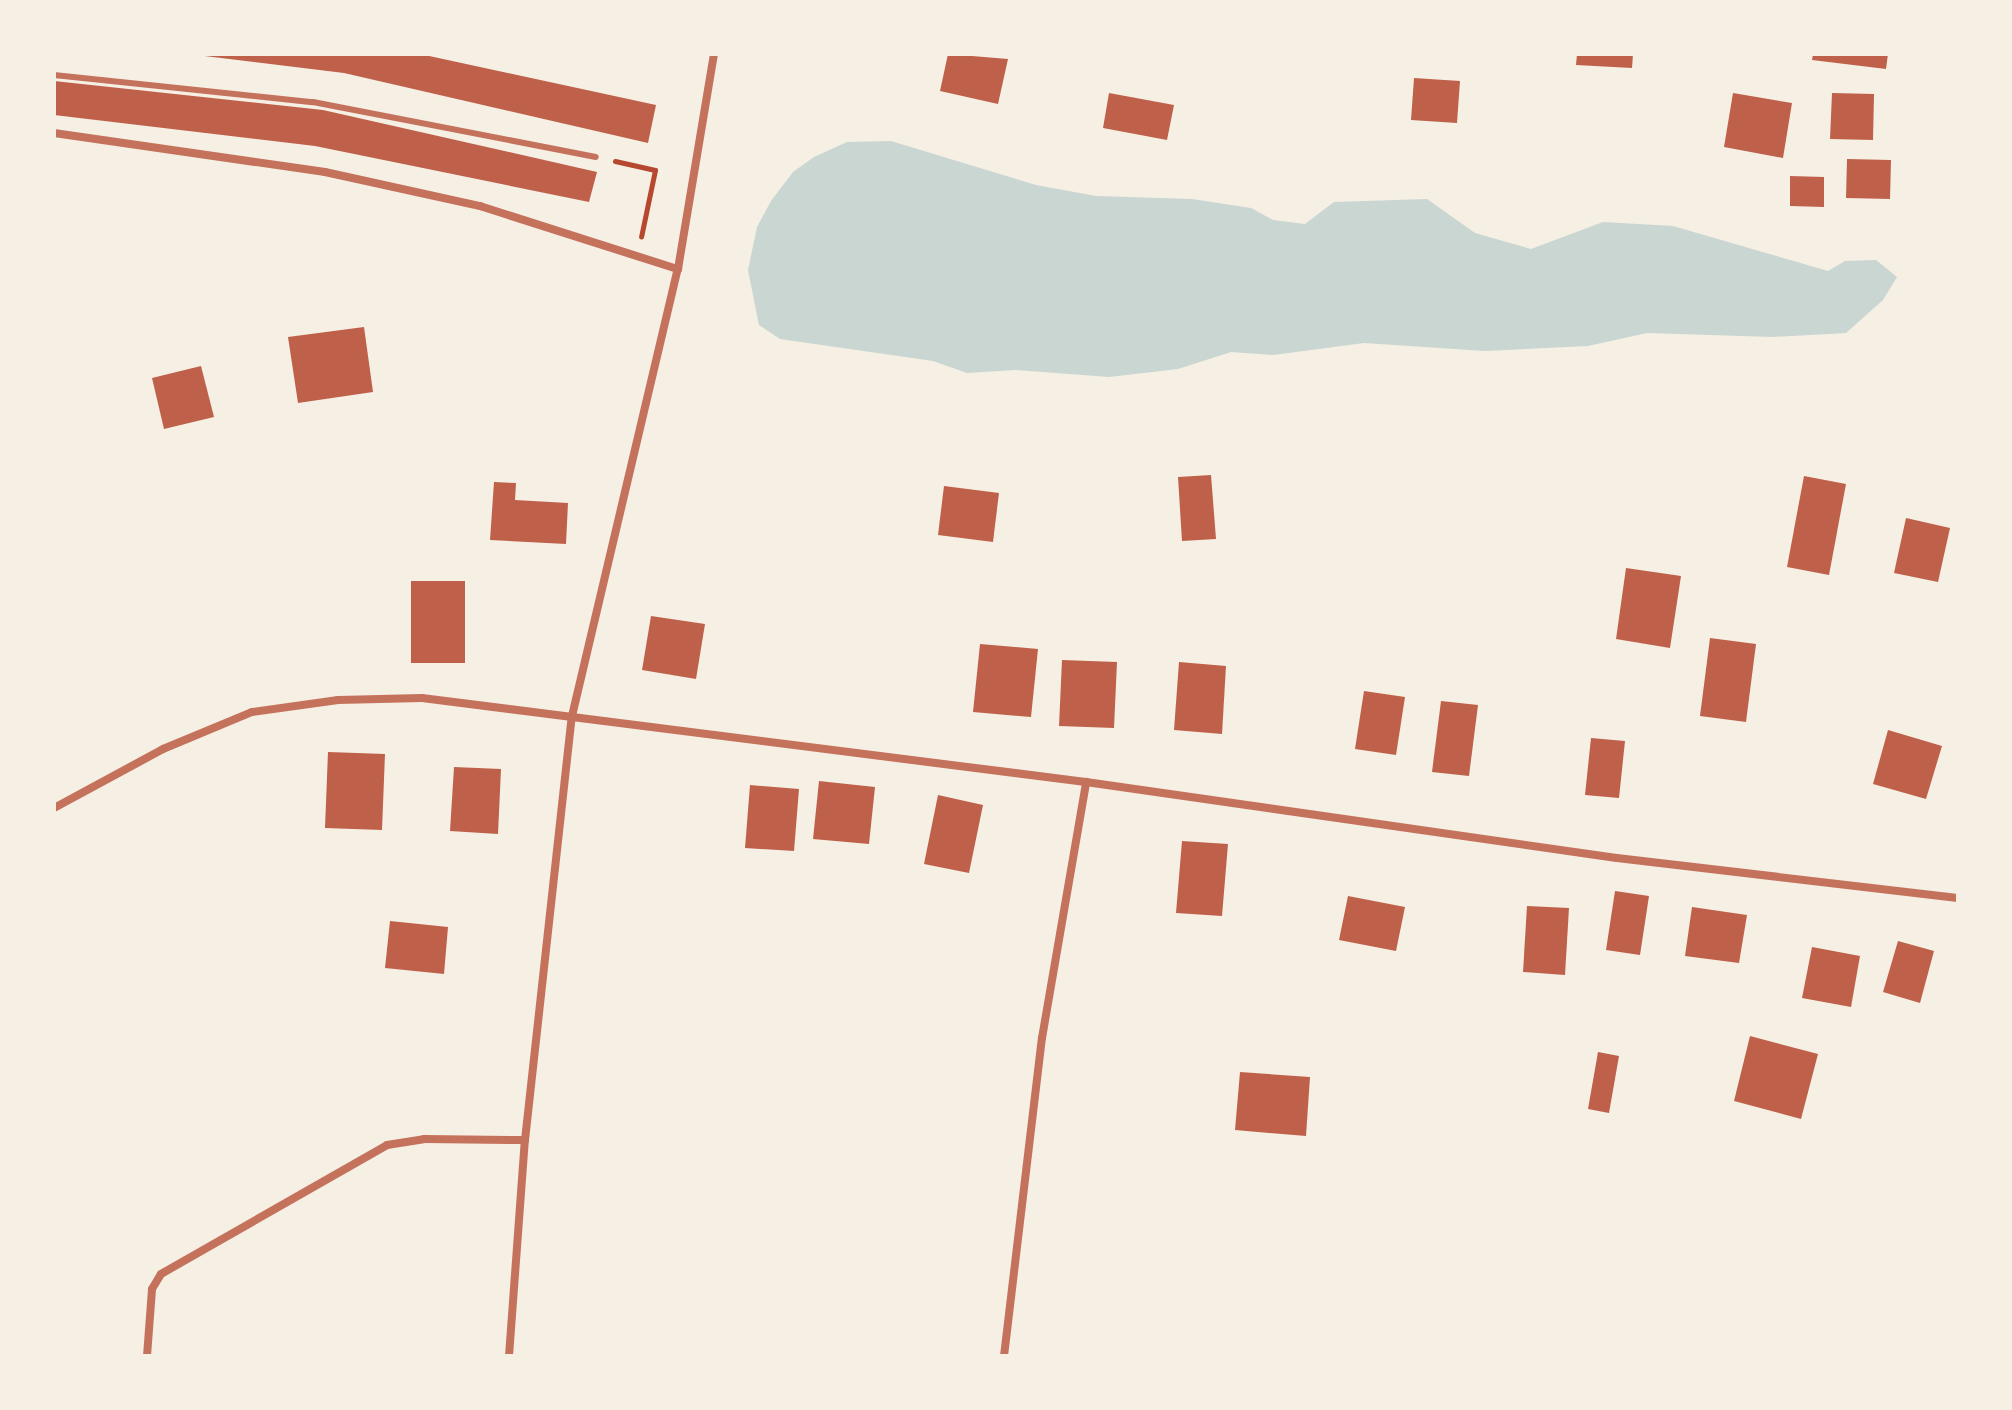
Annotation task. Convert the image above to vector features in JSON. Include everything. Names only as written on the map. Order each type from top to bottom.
[{"type":"street","points":[[509,1356],[525,1140],[572,716],[678,269],[714,54]]},
{"type":"street","points":[[54,133],[325,172],[480,206],[678,269]]},
{"type":"street","points":[[54,808],[163,749],[252,712],[338,700],[422,698],[1086,782],[1617,858],[1958,898]]},
{"type":"street","points":[[1004,1356],[1042,1038],[1086,782]]},
{"type":"street","points":[[147,1356],[152,1289],[161,1274],[387,1145],[424,1139],[525,1140]]},
{"type":"lane","points":[[54,75],[313,102],[596,157]]},
{"type":"path","points":[[596,157],[655,170],[637,254]]},
{"type":"shaded area","points":[[891,141],[1036,185],[1096,196],[1192,199],[1251,208],[1273,220],[1305,224],[1334,202],[1427,199],[1475,233],[1531,249],[1603,222],[1673,226],[1828,271],[1845,261],[1876,260],[1897,277],[1883,300],[1846,333],[1773,337],[1647,333],[1588,346],[1485,351],[1364,343],[1273,355],[1231,352],[1178,369],[1109,377],[1015,370],[967,373],[933,361],[780,339],[759,325],[748,270],[757,227],[771,201],[793,172],[814,157],[847,142]]},
{"type":"building","points":[[188,54],[420,54],[656,105],[648,143],[344,73]]},
{"type":"building","points":[[948,54],[1008,59],[998,104],[940,91]]},
{"type":"building","points":[[1577,54],[1633,54],[1632,68],[1576,65]]},
{"type":"building","points":[[1813,54],[1888,54],[1886,69],[1812,60]]},
{"type":"building","points":[[1414,78],[1460,81],[1457,123],[1411,120]]},
{"type":"building","points":[[54,81],[323,110],[597,172],[589,202],[315,146],[54,115]]},
{"type":"building","points":[[1109,93],[1174,105],[1167,140],[1103,128]]},
{"type":"building","points":[[1733,93],[1792,103],[1783,158],[1724,147]]},
{"type":"building","points":[[1832,93],[1874,94],[1873,140],[1830,139]]},
{"type":"building","points":[[1847,159],[1891,160],[1890,199],[1846,198]]},
{"type":"building","points":[[1790,176],[1824,177],[1824,207],[1790,206]]},
{"type":"building","points":[[364,327],[373,392],[298,403],[288,337]]},
{"type":"building","points":[[201,366],[214,417],[164,429],[152,378]]},
{"type":"building","points":[[1211,475],[1216,539],[1182,541],[1178,477]]},
{"type":"building","points":[[1804,476],[1846,484],[1829,575],[1787,567]]},
{"type":"building","points":[[494,482],[516,483],[515,500],[568,503],[566,544],[490,540]]},
{"type":"building","points":[[944,486],[999,493],[993,542],[938,535]]},
{"type":"building","points":[[1906,518],[1950,528],[1938,582],[1894,573]]},
{"type":"building","points":[[1626,568],[1681,576],[1670,648],[1616,639]]},
{"type":"building","points":[[411,581],[465,581],[465,663],[411,663]]},
{"type":"building","points":[[651,616],[705,624],[696,679],[642,670]]},
{"type":"building","points":[[1710,638],[1756,644],[1746,722],[1700,716]]},
{"type":"building","points":[[980,644],[1038,649],[1031,717],[973,712]]},
{"type":"building","points":[[1062,660],[1117,662],[1114,728],[1059,726]]},
{"type":"building","points":[[1179,662],[1226,666],[1222,734],[1174,730]]},
{"type":"building","points":[[1364,691],[1405,697],[1396,755],[1355,749]]},
{"type":"building","points":[[1441,701],[1478,705],[1469,776],[1432,772]]},
{"type":"building","points":[[1888,730],[1942,746],[1926,799],[1873,784]]},
{"type":"building","points":[[1591,738],[1625,741],[1619,798],[1585,795]]},
{"type":"building","points":[[328,752],[385,754],[382,830],[325,828]]},
{"type":"building","points":[[454,767],[501,769],[498,834],[450,831]]},
{"type":"building","points":[[819,781],[875,787],[869,844],[813,839]]},
{"type":"building","points":[[750,785],[799,789],[794,851],[745,848]]},
{"type":"building","points":[[938,795],[983,805],[969,873],[924,864]]},
{"type":"building","points":[[1182,841],[1228,844],[1222,916],[1176,913]]},
{"type":"building","points":[[1615,891],[1649,896],[1640,955],[1606,950]]},
{"type":"building","points":[[1348,896],[1405,907],[1396,951],[1339,940]]},
{"type":"building","points":[[1527,906],[1569,908],[1565,975],[1523,972]]},
{"type":"building","points":[[1692,907],[1747,915],[1739,963],[1685,956]]},
{"type":"building","points":[[390,921],[448,927],[444,974],[385,968]]},
{"type":"building","points":[[1898,941],[1934,951],[1920,1003],[1883,992]]},
{"type":"building","points":[[1812,947],[1860,956],[1851,1007],[1802,998]]},
{"type":"building","points":[[1750,1036],[1818,1054],[1801,1119],[1734,1101]]},
{"type":"building","points":[[1598,1052],[1619,1056],[1609,1113],[1588,1109]]},
{"type":"building","points":[[1240,1072],[1310,1077],[1306,1136],[1235,1130]]}]
